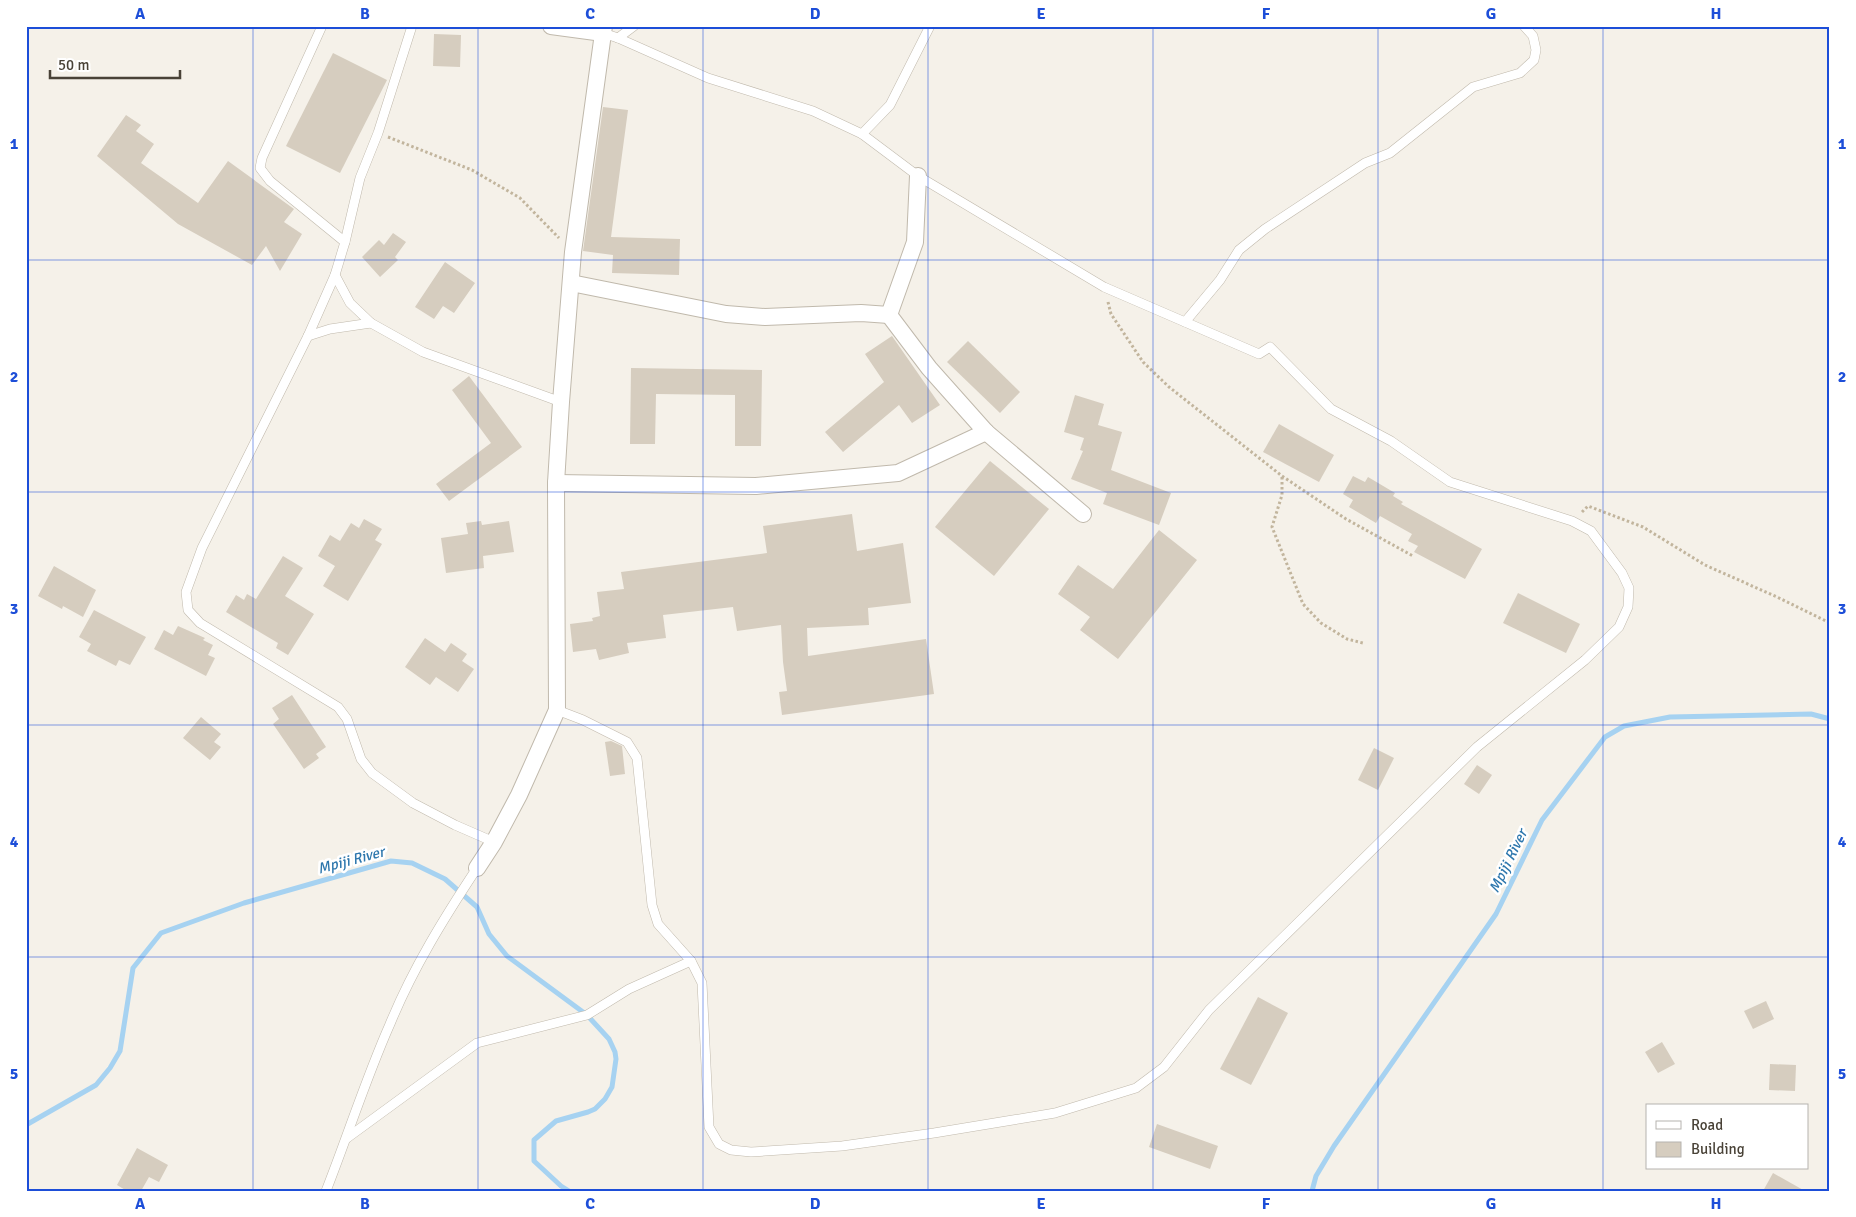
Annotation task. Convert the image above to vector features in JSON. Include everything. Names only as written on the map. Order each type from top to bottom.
[{"type":"street","points":[[477,868],[494,842],[519,795],[557,710],[556,483],[561,402],[573,252],[609,33],[551,26]]},
{"type":"street","points":[[889,315],[915,242],[918,176]]},
{"type":"street","points":[[571,283],[726,314],[765,317],[889,315]]},
{"type":"street","points":[[889,315],[929,368],[986,432],[1083,514]]},
{"type":"street","points":[[556,483],[756,486],[898,473],[986,432]]},
{"type":"lane","points":[[322,26],[262,158],[260,168],[270,181],[345,242]]},
{"type":"lane","points":[[412,26],[378,133],[360,178],[335,275],[308,336],[202,548],[186,592],[188,610],[200,624],[338,707],[347,719],[361,759],[372,773],[412,803],[494,842]]},
{"type":"lane","points":[[609,33],[634,26]]},
{"type":"lane","points":[[862,134],[890,105],[930,26]]},
{"type":"lane","points":[[1185,322],[1220,280],[1239,250],[1265,229],[1365,163],[1390,153],[1473,87],[1520,73],[1534,60],[1536,50],[1533,36],[1524,26]]},
{"type":"lane","points":[[557,710],[583,720],[627,742],[637,758],[652,905],[658,924],[691,961],[702,983],[709,1127],[719,1144],[731,1150],[751,1152],[842,1146],[934,1134],[1055,1113],[1136,1088],[1164,1067],[1209,1010],[1477,747],[1584,660],[1619,627],[1628,607],[1629,588],[1622,573],[1591,532],[1572,521],[1450,482],[1391,440],[1331,409],[1270,347],[1259,354],[1104,286],[918,176],[862,134],[814,111],[708,78],[609,33]]},
{"type":"lane","points":[[335,275],[350,303],[371,323],[423,352],[561,402]]},
{"type":"lane","points":[[308,336],[330,329],[371,323]]},
{"type":"lane","points":[[326,1191],[390,1023],[415,970],[443,920],[477,868]]},
{"type":"lane","points":[[347,1138],[477,1043],[588,1015],[629,989],[691,961]]},
{"type":"path","points":[[378,133],[472,170],[520,198],[573,252]]},
{"type":"path","points":[[1104,286],[1111,314],[1143,362],[1169,387],[1282,476],[1346,519],[1413,556]]},
{"type":"path","points":[[1282,476],[1282,495],[1272,527],[1303,604],[1321,623],[1347,640],[1363,643]]},
{"type":"path","points":[[1572,521],[1588,506],[1643,528],[1705,565],[1830,623]]},
{"type":"building","points":[[434,34],[461,35],[460,67],[433,66]]},
{"type":"building","points":[[333,53],[387,80],[340,173],[286,146]]},
{"type":"building","points":[[603,107],[628,110],[611,237],[680,239],[679,275],[612,273],[613,255],[583,251]]},
{"type":"building","points":[[126,115],[141,125],[136,131],[154,144],[141,163],[198,203],[228,161],[294,209],[284,222],[302,234],[280,271],[266,246],[252,265],[178,224],[97,156]]},
{"type":"building","points":[[393,233],[406,242],[395,257],[398,260],[380,277],[362,257],[379,240],[384,245]]},
{"type":"building","points":[[445,262],[475,283],[454,313],[443,306],[434,319],[415,307]]},
{"type":"building","points":[[892,336],[940,405],[912,423],[899,405],[843,452],[825,432],[884,382],[865,354]]},
{"type":"building","points":[[968,341],[1020,392],[1000,413],[947,362]]},
{"type":"building","points":[[631,368],[762,370],[761,446],[735,446],[735,395],[656,394],[655,444],[630,444]]},
{"type":"building","points":[[469,376],[522,447],[449,501],[436,484],[491,443],[452,390]]},
{"type":"building","points":[[1075,395],[1104,404],[1098,425],[1122,432],[1111,470],[1171,493],[1159,525],[1103,504],[1107,493],[1071,479],[1083,451],[1080,450],[1084,438],[1064,432]]},
{"type":"building","points":[[1279,424],[1334,455],[1319,482],[1263,452]]},
{"type":"building","points":[[990,461],[1049,509],[994,576],[935,527]]},
{"type":"building","points":[[1353,476],[1365,482],[1368,477],[1395,493],[1393,496],[1403,502],[1401,504],[1482,549],[1465,579],[1414,552],[1418,546],[1408,541],[1412,534],[1380,516],[1376,523],[1349,507],[1353,500],[1343,494]]},
{"type":"building","points":[[852,514],[857,551],[903,543],[911,603],[868,608],[869,625],[807,628],[808,656],[926,639],[934,694],[782,715],[779,692],[787,691],[781,625],[737,631],[733,607],[663,615],[666,638],[627,643],[629,653],[599,660],[596,649],[573,652],[570,624],[593,621],[592,618],[600,616],[597,592],[624,589],[621,572],[767,553],[763,526]]},
{"type":"building","points":[[364,519],[382,529],[375,540],[382,544],[348,601],[323,586],[335,566],[318,556],[330,535],[340,541],[351,523],[359,528]]},
{"type":"building","points":[[481,521],[482,525],[509,521],[514,552],[483,556],[484,568],[446,573],[441,538],[468,534],[466,523]]},
{"type":"building","points":[[1159,530],[1197,560],[1118,659],[1080,630],[1090,617],[1058,594],[1078,565],[1113,589]]},
{"type":"building","points":[[283,556],[303,568],[285,596],[314,614],[288,655],[276,648],[278,643],[226,612],[236,595],[244,600],[247,594],[256,599]]},
{"type":"building","points":[[54,566],[96,590],[83,617],[63,606],[62,609],[38,596]]},
{"type":"building","points":[[1518,593],[1580,624],[1566,653],[1503,623]]},
{"type":"building","points":[[94,610],[146,637],[130,665],[119,660],[116,666],[87,651],[91,644],[79,637]]},
{"type":"building","points":[[178,626],[205,638],[203,640],[213,645],[208,655],[215,658],[206,676],[154,649],[164,630],[173,635]]},
{"type":"building","points":[[425,638],[445,652],[451,643],[467,654],[462,661],[474,669],[458,692],[436,677],[430,685],[405,667]]},
{"type":"building","points":[[292,695],[326,747],[316,754],[319,758],[304,769],[273,724],[279,719],[272,708]]},
{"type":"building","points":[[201,717],[221,734],[214,742],[221,747],[210,760],[183,738]]},
{"type":"building","points":[[611,741],[622,746],[625,774],[610,776],[605,742]]},
{"type":"building","points":[[1374,748],[1394,758],[1378,790],[1358,780]]},
{"type":"building","points":[[1477,765],[1492,775],[1479,794],[1464,784]]},
{"type":"building","points":[[1258,997],[1288,1013],[1251,1085],[1220,1069]]},
{"type":"building","points":[[1766,1001],[1774,1019],[1753,1029],[1744,1011]]},
{"type":"building","points":[[1662,1042],[1675,1064],[1658,1073],[1645,1052]]},
{"type":"building","points":[[1770,1064],[1796,1065],[1795,1091],[1769,1090]]},
{"type":"building","points":[[1157,1124],[1218,1146],[1210,1169],[1149,1147]]},
{"type":"building","points":[[137,1148],[168,1165],[159,1182],[149,1177],[141,1191],[127,1191],[117,1185]]},
{"type":"building","points":[[1773,1173],[1805,1191],[1763,1191]]},
{"type":"waterway","name":"Mpiji River","points":[[1312,1191],[1316,1176],[1334,1146],[1496,914],[1542,820],[1605,737],[1624,726],[1670,717],[1811,714],[1830,719]]},
{"type":"waterway","name":"Mpiji River","points":[[26,1125],[96,1085],[110,1068],[120,1051],[133,968],[161,933],[244,903],[391,861],[412,863],[445,879],[477,907],[489,934],[507,956],[587,1015],[609,1039],[616,1059],[612,1087],[605,1099],[595,1109],[556,1121],[534,1140],[534,1161],[569,1191]]}]
